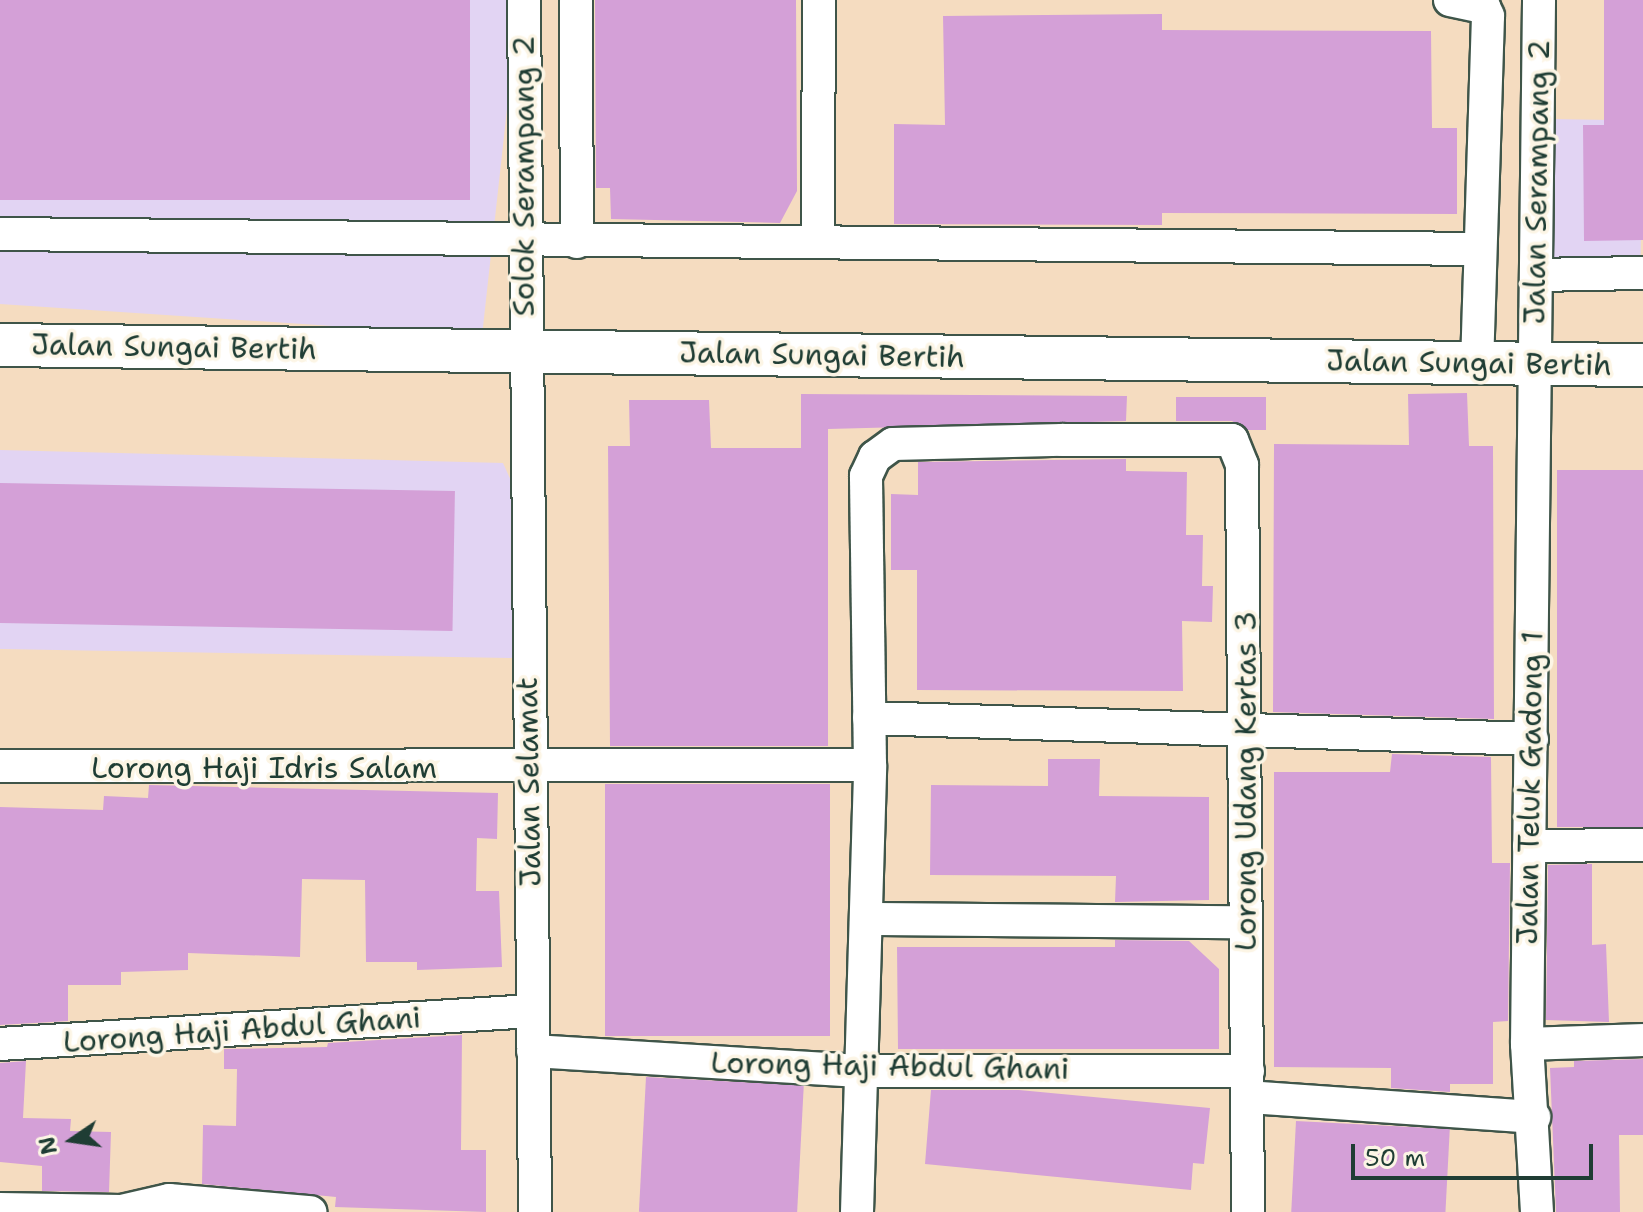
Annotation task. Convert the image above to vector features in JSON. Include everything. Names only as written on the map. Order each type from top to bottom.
[{"type":"main road","name":"Jalan Sungai Bertih","points":[[0,345],[1643,365]]},
{"type":"street","name":"Solok Serampang 2","points":[[523,351],[524,0]]},
{"type":"street","points":[[576,0],[577,242]]},
{"type":"street","points":[[818,241],[819,0]]},
{"type":"street","points":[[1450,0],[1484,7],[1488,16],[1477,363]]},
{"type":"street","name":"Jalan Serampang 2","points":[[1535,364],[1539,0]]},
{"type":"street","points":[[0,234],[523,242],[818,241],[1480,249]]},
{"type":"street","points":[[1536,275],[1643,273]]},
{"type":"street","name":"Jalan Selamat","points":[[523,351],[535,1212]]},
{"type":"street","name":"Jalan Teluk Gadong 1","points":[[1535,364],[1527,1044],[1534,1117],[1537,1212]]},
{"type":"street","name":"Lorong Udang Kertas 3","points":[[869,718],[866,476],[875,457],[893,444],[1232,440],[1242,465],[1248,1212]]},
{"type":"street","points":[[857,1212],[863,1071],[869,718],[1245,727],[1532,739]]},
{"type":"street","name":"Lorong Haji Idris Salam","points":[[0,766],[529,770],[870,765]]},
{"type":"street","points":[[1529,846],[1643,845]]},
{"type":"street","points":[[866,919],[1245,922]]},
{"type":"street","name":"Lorong Haji Abdul Ghani","points":[[0,1044],[532,1011]]},
{"type":"street","points":[[1527,1044],[1643,1040]]},
{"type":"street","name":"Lorong Haji Abdul Ghani","points":[[533,1051],[863,1071],[1248,1084],[1534,1117]]},
{"type":"street","points":[[0,1209],[121,1211],[169,1200],[310,1212]]},
{"type":"shaded area","points":[[0,0],[519,0],[482,336],[0,304]]},
{"type":"shaded area","points":[[1550,119],[1643,121],[1640,265],[1547,263]]},
{"type":"shaded area","points":[[0,450],[503,463],[512,483],[514,658],[0,649]]},
{"type":"building","points":[[0,0],[470,0],[470,200],[0,200]]},
{"type":"building","points":[[595,0],[796,0],[797,191],[780,223],[611,219],[610,188],[596,188]]},
{"type":"building","points":[[1604,0],[1643,0],[1643,240],[1584,241],[1583,125],[1604,125]]},
{"type":"building","points":[[1162,14],[1162,30],[1431,31],[1432,128],[1457,128],[1457,214],[1162,213],[1162,225],[894,224],[894,124],[945,125],[943,16]]},
{"type":"building","points":[[1467,393],[1469,446],[1493,446],[1494,719],[1273,712],[1274,444],[1409,445],[1408,394]]},
{"type":"building","points":[[801,394],[1127,396],[1126,421],[828,429],[828,746],[610,746],[608,446],[630,446],[629,400],[709,400],[711,448],[801,448]]},
{"type":"building","points":[[1176,397],[1266,397],[1266,430],[1247,430],[1232,421],[1176,421]]},
{"type":"building","points":[[1126,459],[1126,471],[1187,472],[1186,535],[1203,535],[1202,586],[1213,586],[1212,622],[1182,621],[1183,691],[917,690],[917,570],[891,570],[891,494],[918,495],[918,462]]},
{"type":"building","points":[[1557,470],[1643,470],[1643,827],[1557,827]]},
{"type":"building","points":[[0,483],[455,491],[452,631],[0,623]]},
{"type":"building","points":[[1392,754],[1491,757],[1492,863],[1510,863],[1508,1021],[1493,1022],[1493,1084],[1450,1084],[1450,1092],[1391,1088],[1391,1068],[1274,1067],[1274,772],[1390,772]]},
{"type":"building","points":[[1048,759],[1100,759],[1099,796],[1209,797],[1209,900],[1115,902],[1116,876],[930,875],[931,785],[1048,786]]},
{"type":"building","points":[[605,784],[830,784],[830,1036],[605,1036]]},
{"type":"building","points":[[149,785],[498,793],[497,839],[477,838],[476,891],[499,891],[502,967],[417,970],[417,962],[366,962],[365,880],[302,879],[300,957],[188,953],[188,970],[121,972],[121,985],[68,985],[68,1021],[0,1025],[0,807],[103,810],[104,796],[148,798]]},
{"type":"building","points":[[1592,864],[1592,945],[1606,944],[1609,1022],[1546,1020],[1548,865]]},
{"type":"building","points":[[1115,940],[1189,941],[1219,969],[1219,1049],[898,1049],[897,947],[1115,947]]},
{"type":"building","points":[[462,1035],[461,1150],[486,1150],[486,1212],[335,1207],[336,1197],[202,1184],[203,1125],[236,1126],[237,1069],[224,1069],[224,1049],[327,1047],[328,1043]]},
{"type":"building","points":[[1643,1059],[1643,1135],[1619,1135],[1620,1212],[1556,1212],[1550,1068],[1574,1067],[1574,1061]]},
{"type":"building","points":[[26,1061],[23,1118],[71,1119],[70,1131],[111,1132],[109,1192],[42,1191],[42,1166],[0,1162],[0,1063]]},
{"type":"building","points":[[646,1077],[804,1085],[797,1212],[639,1212]]},
{"type":"building","points":[[931,1090],[1019,1090],[1210,1108],[1204,1164],[1193,1163],[1191,1190],[925,1164]]},
{"type":"building","points":[[1296,1121],[1450,1129],[1445,1212],[1291,1212]]}]
